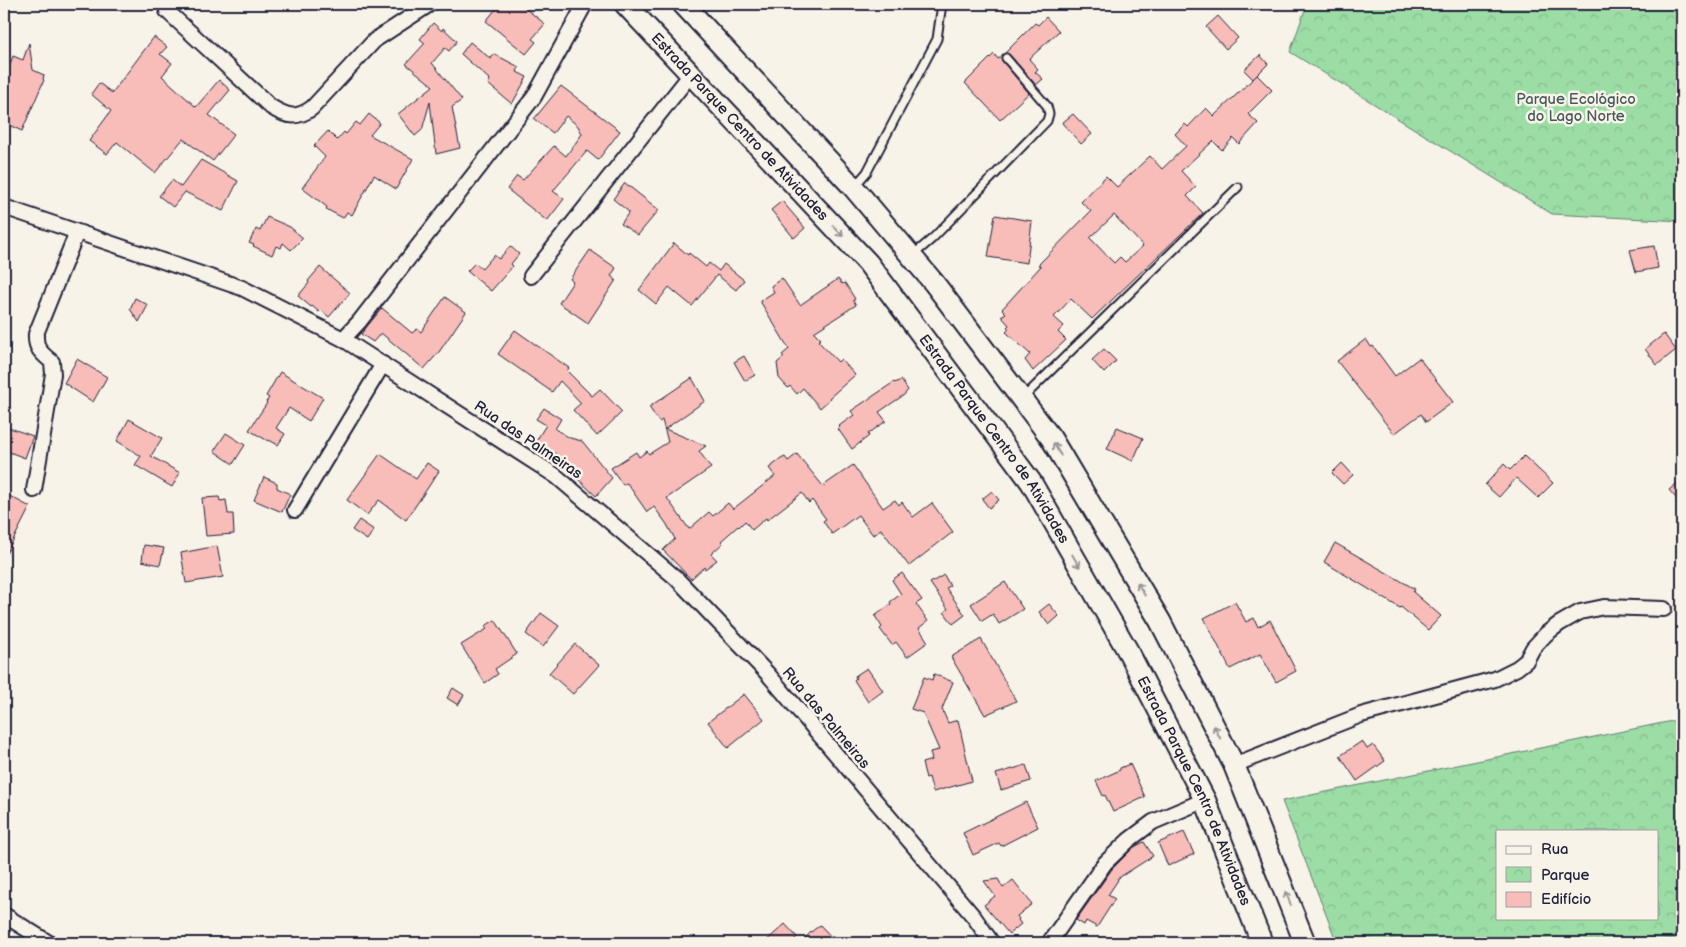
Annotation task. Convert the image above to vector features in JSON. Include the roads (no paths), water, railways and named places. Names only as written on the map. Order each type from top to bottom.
[{"type":"main road","name":"Estrada Parque Centro de Atividades","points":[[625,4],[868,263],[1031,482],[1129,653],[1205,800],[1262,943]]},
{"type":"main road","points":[[683,4],[854,188],[934,282],[1051,438],[1160,621],[1234,765],[1305,943]]},
{"type":"street","points":[[167,11],[271,107],[279,113],[303,115],[312,108],[376,40],[430,4]]},
{"type":"street","points":[[343,338],[358,322],[534,97],[584,4]]},
{"type":"street","points":[[532,276],[691,74]]},
{"type":"street","name":"Rua das Palmeiras","points":[[4,207],[242,288],[343,338],[556,476],[676,578],[767,673],[974,917],[989,941]]},
{"type":"street","points":[[34,490],[53,374],[52,362],[40,352],[36,344],[36,334],[77,232]]},
{"type":"street","points":[[295,510],[383,364]]},
{"type":"street","points":[[1234,765],[1361,715],[1495,679],[1517,668],[1526,661],[1533,648],[1546,634],[1580,612],[1604,607],[1664,609]]},
{"type":"street","points":[[1049,943],[1105,863],[1129,840],[1153,822],[1205,800]]},
{"type":"street","points":[[4,915],[48,943]]},
{"type":"lane","points":[[854,188],[867,172],[937,39],[942,4]]},
{"type":"lane","points":[[911,256],[933,238],[1047,121],[1049,114],[1047,106],[1006,58]]},
{"type":"lane","points":[[1022,400],[1238,187]]},
{"type":"park label","name":"Parque Ecológico do Lago Norte","points":[[1576,108]]}]
